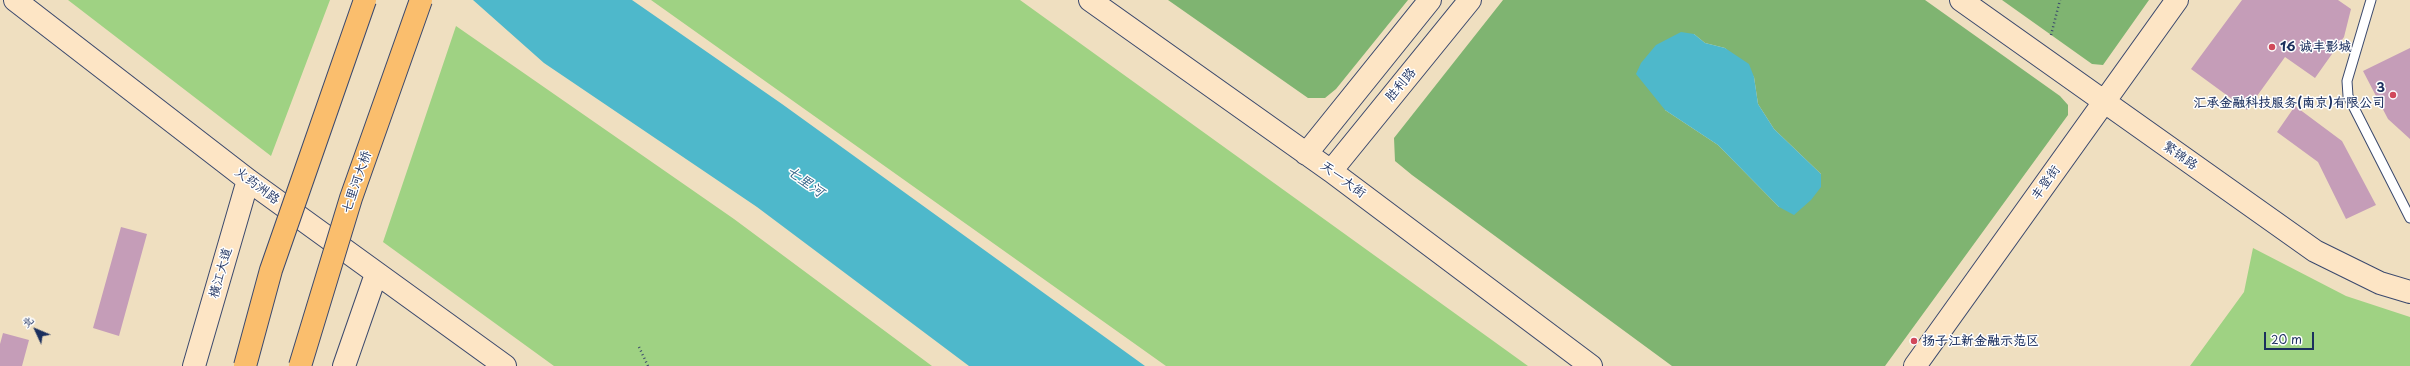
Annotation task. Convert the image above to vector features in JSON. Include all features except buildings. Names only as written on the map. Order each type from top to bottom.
[{"type":"highway","points":[[245,366],[271,270],[365,0]]},
{"type":"highway","name":"七里河大桥","points":[[300,366],[351,198],[421,0]]},
{"type":"street","name":"火药洲路","points":[[15,0],[248,180],[505,366]]},
{"type":"street","name":"天一大街","points":[[1090,0],[1332,171],[1591,366]]},
{"type":"street","points":[[1306,154],[1430,0]]},
{"type":"street","name":"胜利路","points":[[1332,171],[1470,0]]},
{"type":"street","name":"繁锦路","points":[[1961,0],[2315,251],[2380,283],[2410,292]]},
{"type":"street","name":"丰登街","points":[[1915,366],[2177,0]]},
{"type":"street","name":"横江大道","points":[[194,366],[248,180]]},
{"type":"street","points":[[344,366],[376,274]]},
{"type":"lane","points":[[2371,0],[2349,74],[2348,96],[2410,218]]},
{"type":"path","points":[[2051,35],[2060,0]]},
{"type":"path","points":[[639,347],[648,366]]},
{"type":"green space","points":[[68,0],[330,0],[271,156]]},
{"type":"green space","points":[[651,0],[1020,0],[1528,366],[1166,366]]},
{"type":"green space","points":[[1168,0],[1408,0],[1336,89],[1325,98],[1308,98]]},
{"type":"green space","points":[[1503,0],[1925,0],[2060,96],[2068,105],[2068,115],[1885,366],[1672,366],[1412,175],[1395,161],[1394,138]],"holes":[[[1694,34],[1705,43],[1725,48],[1754,77],[1758,104],[1774,129],[1821,174],[1779,207],[1718,145],[1665,110]]]},
{"type":"green space","points":[[2002,0],[2149,0],[2103,65],[2092,64]]},
{"type":"green space","points":[[456,26],[734,219],[932,366],[554,366],[383,242]]},
{"type":"green space","points":[[2253,248],[2346,296],[2410,317],[2410,366],[2190,366],[2244,292]]},
{"type":"water","name":"七里河","points":[[473,0],[632,0],[782,104],[1145,366],[969,366],[757,207],[544,63]]},
{"type":"water","points":[[1681,32],[1694,34],[1705,43],[1725,48],[1749,64],[1754,77],[1758,104],[1774,129],[1821,174],[1821,187],[1811,200],[1794,215],[1779,207],[1718,145],[1665,110],[1636,74],[1641,63],[1656,45]]},
{"type":"place","name":"16 诚丰影城","points":[[2272,47]]},
{"type":"place","name":"3 汇承金融科技服务(南京)有限公司","points":[[2393,95]]},
{"type":"place","name":"扬子江新金融示范区","points":[[1914,341]]}]
